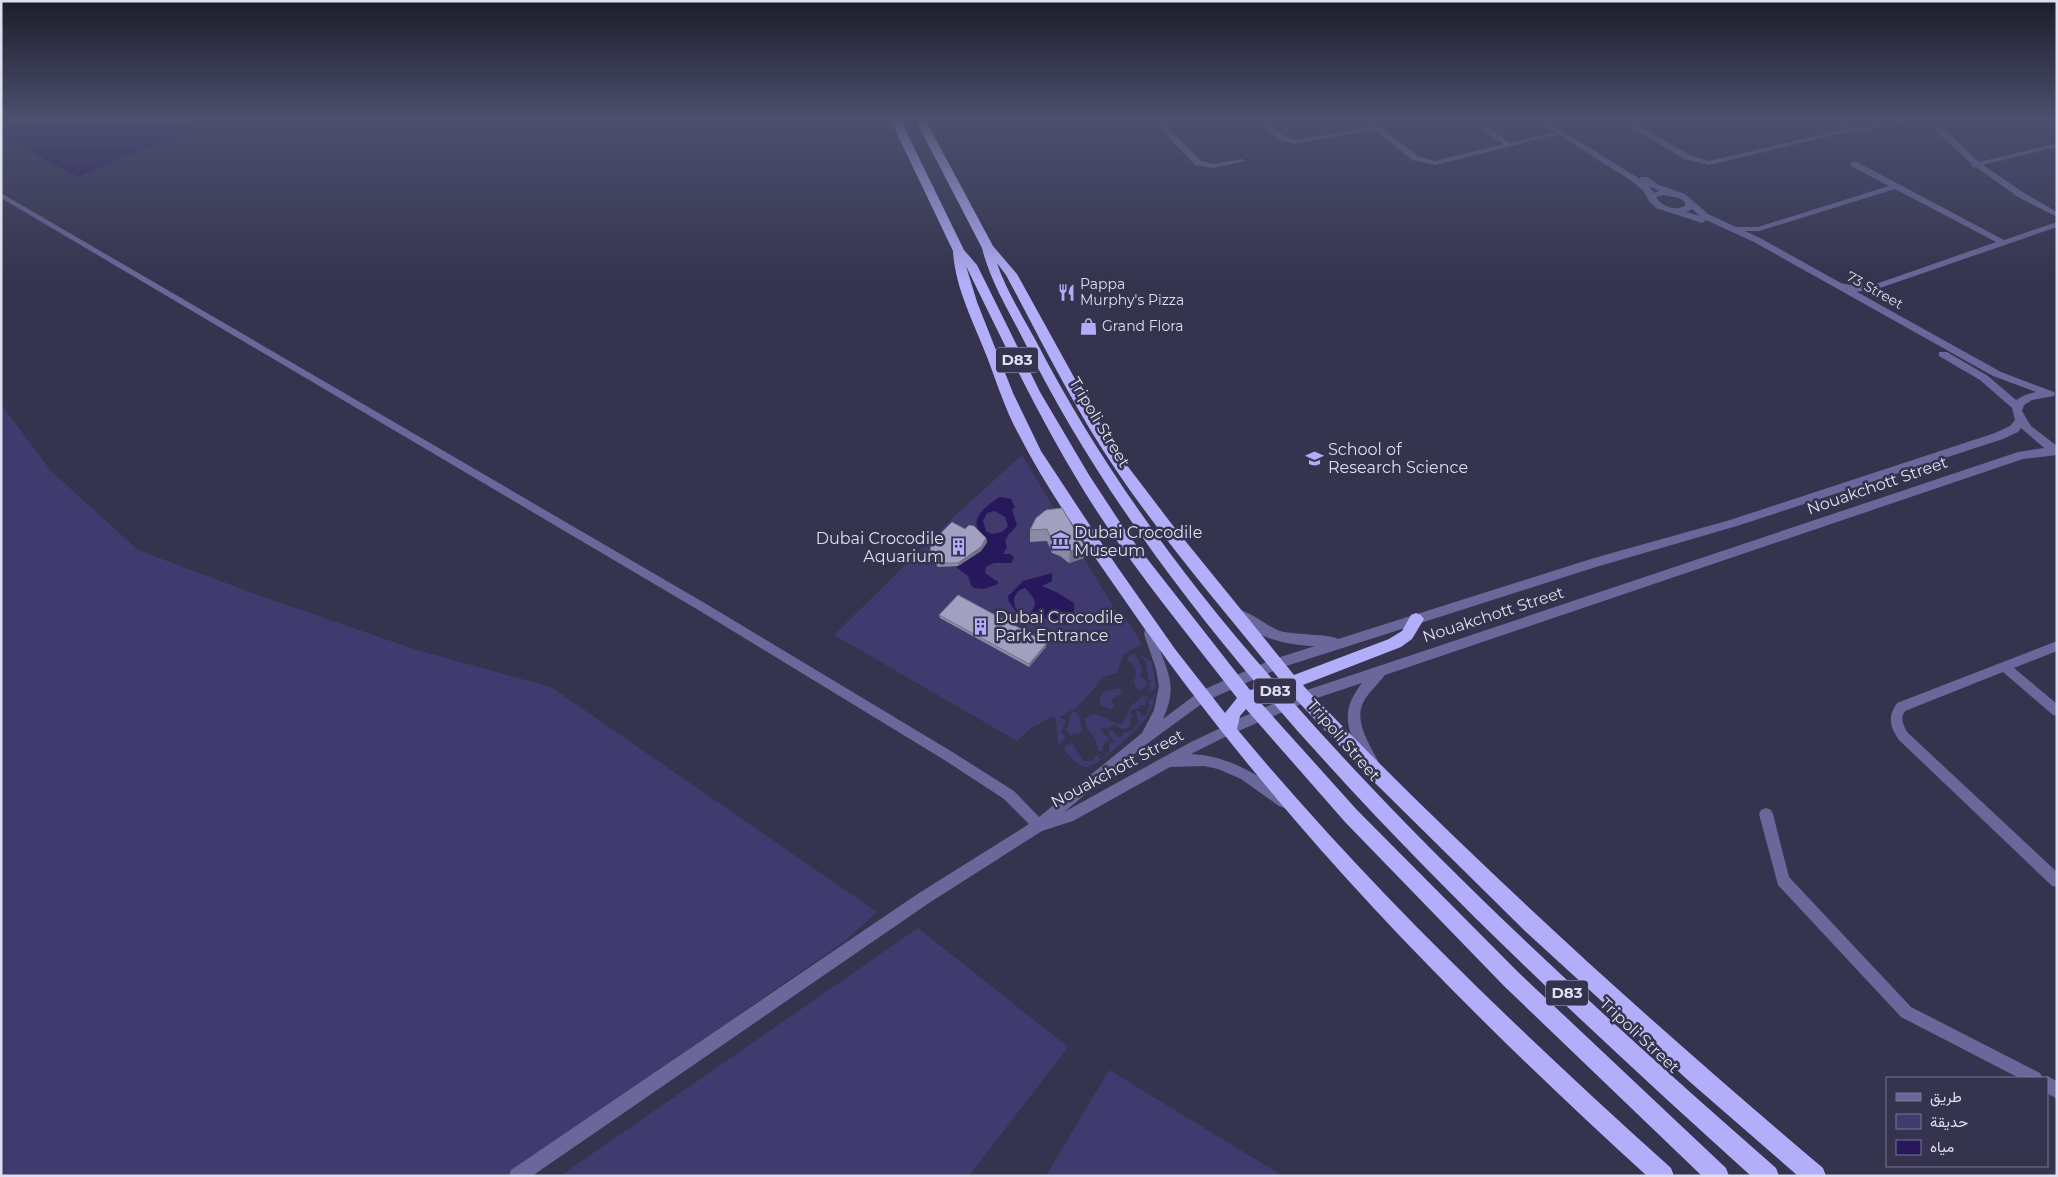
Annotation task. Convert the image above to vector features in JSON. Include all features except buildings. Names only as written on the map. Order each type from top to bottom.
[{"type":"highway","name":"D83","points":[[923,174],[950,228],[959,251],[971,265],[1056,433],[1122,538],[1244,695],[1351,816],[1542,1010],[1718,1176]]},
{"type":"highway","name":"Tripoli Street","points":[[949,174],[988,248],[992,266],[1067,410],[1095,457],[1179,577],[1316,740],[1373,803],[1534,963],[1669,1088],[1768,1176]]},
{"type":"highway","points":[[988,248],[1011,274],[1121,468],[1168,531],[1290,682],[1378,774],[1532,925],[1697,1075],[1815,1176]]},
{"type":"highway","points":[[959,251],[961,273],[1007,395],[1025,434],[1150,628],[1290,807],[1394,919],[1470,995],[1663,1176]]},
{"type":"highway","points":[[1229,729],[1232,715],[1240,704],[1253,696],[1395,643],[1407,635],[1416,619]]},
{"type":"street","points":[[1624,174],[1643,186],[1652,196],[1659,192],[1671,192]]},
{"type":"street","points":[[1637,174],[1650,183],[1671,192]]},
{"type":"street","points":[[1873,174],[2004,243]]},
{"type":"street","points":[[1989,174],[2007,187],[2057,215]]},
{"type":"street","points":[[1735,229],[1759,229],[1896,186]]},
{"type":"street","name":"73 Street","points":[[1671,192],[1682,196],[1705,216],[1757,240],[1997,374],[2053,394]]},
{"type":"street","points":[[1,195],[704,608],[950,757],[1009,795],[1029,814],[1038,826],[924,898],[517,1176]]},
{"type":"street","name":"73 Street","points":[[1652,196],[1656,204],[1713,226],[1875,314],[1984,378],[2018,407]]},
{"type":"street","points":[[1672,210],[1687,209],[1690,204]]},
{"type":"street","points":[[1840,286],[1855,289],[1874,287],[2057,224]]},
{"type":"street","points":[[1757,240],[1756,234],[1759,229]]},
{"type":"street","points":[[1874,287],[1870,293],[1874,305]]},
{"type":"street","points":[[2053,394],[2034,395],[2024,400],[2018,407],[2017,414],[2020,421],[2034,437],[2057,451]]},
{"type":"street","name":"Nouakchott Street","points":[[1038,826],[1140,742],[1203,696],[1276,664],[1594,563],[1702,533],[1799,502],[2008,433],[2019,425],[2020,421]]},
{"type":"street","name":"Nouakchott Street","points":[[1038,826],[1075,814],[1158,766],[1229,729],[1303,696],[2022,455],[2057,451]]},
{"type":"street","points":[[1219,594],[1254,625],[1280,637],[1306,642],[1352,639]]},
{"type":"street","points":[[1140,742],[1156,719],[1164,693],[1164,676],[1151,643],[1150,628]]},
{"type":"street","points":[[2057,646],[2005,668],[1901,707],[1896,712],[1895,719],[1903,736],[2057,881]]},
{"type":"street","points":[[2005,668],[2057,711]]},
{"type":"street","points":[[1378,774],[1357,734],[1353,716],[1354,707],[1361,692],[1382,670]]},
{"type":"street","points":[[1158,766],[1194,759],[1226,765],[1249,775],[1290,807]]},
{"type":"street","points":[[1766,814],[1783,880],[1906,1012],[2033,1077]]},
{"type":"green space","points":[[1,404],[51,471],[138,550],[255,594],[417,650],[551,687],[877,912],[844,942],[506,1176],[1,1176]]},
{"type":"green space","points":[[1022,455],[1117,613],[1122,612],[1142,644],[1123,655],[1117,673],[1102,677],[1096,687],[1076,708],[1060,717],[1066,721],[1061,732],[1066,737],[1058,746],[1056,718],[1053,716],[1030,729],[1017,741],[834,635],[960,511]]},
{"type":"green space","points":[[1135,653],[1143,670],[1139,675],[1147,682],[1146,686],[1139,691],[1134,684],[1135,669],[1127,660],[1130,655]]},
{"type":"green space","points":[[1141,655],[1152,662],[1156,688],[1150,694],[1149,692],[1153,689],[1144,691],[1150,688],[1149,684],[1152,681],[1148,679],[1146,661]]},
{"type":"green space","points":[[1119,688],[1122,690],[1121,694],[1111,699],[1115,708],[1108,709],[1101,705],[1099,698],[1103,692]]},
{"type":"green space","points":[[1155,693],[1151,710],[1144,721],[1118,746],[1092,766],[1080,765],[1065,751],[1065,746],[1072,743],[1083,761],[1092,761],[1100,754],[1098,759],[1101,759],[1109,752],[1109,744],[1115,741],[1108,734],[1108,731],[1112,730],[1119,738],[1124,732],[1131,731],[1139,722],[1135,710],[1139,711],[1142,716],[1146,715],[1150,705],[1148,701],[1153,698]]},
{"type":"green space","points":[[1143,696],[1149,697],[1146,699],[1145,706],[1139,705],[1140,708],[1131,710],[1130,714],[1134,716],[1129,719],[1131,722],[1129,728],[1121,729],[1115,724],[1108,729],[1101,728],[1102,732],[1110,739],[1104,744],[1102,751],[1098,751],[1095,741],[1086,727],[1085,719],[1095,714],[1117,724],[1122,724],[1131,706]]},
{"type":"green space","points":[[1075,711],[1079,716],[1082,732],[1078,734],[1074,732],[1072,736],[1065,730],[1069,724],[1070,715]]},
{"type":"green space","points":[[918,928],[1068,1047],[969,1176],[560,1176]]},
{"type":"green space","points":[[1109,1070],[1283,1176],[1046,1176]]},
{"type":"water","points":[[72,174],[85,174],[78,177]]},
{"type":"water","points":[[1000,497],[1011,499],[1015,507],[1012,510],[1017,525],[1006,540],[1007,547],[1003,554],[1011,554],[1014,558],[1011,563],[994,563],[986,567],[985,573],[998,582],[998,584],[984,589],[974,588],[968,576],[956,567],[978,553],[987,544],[979,531],[977,520],[986,507]],"holes":[[[995,511],[1005,517],[1008,526],[1002,532],[992,534],[986,531],[983,521],[987,513]]]},
{"type":"water","points":[[1052,573],[1052,581],[1042,586],[1074,603],[1074,614],[1079,618],[1079,621],[1064,625],[1052,619],[1029,619],[1027,615],[1034,608],[1035,602],[1025,588],[1018,591],[1014,598],[1018,614],[1009,602],[1008,596],[1023,581]]},
{"type":"place","name":"Pappa Murphy's Pizza","points":[[1066,292]]},
{"type":"place","name":"Grand Flora","points":[[1088,326]]},
{"type":"place","name":"School of Research Science","points":[[1314,458]]},
{"type":"place","name":"Dubai Crocodile Museum","points":[[1060,541]]},
{"type":"place","name":"Dubai Crocodile Aquarium","points":[[958,547]]},
{"type":"place","name":"Dubai Crocodile Park Entrance","points":[[981,626]]}]
